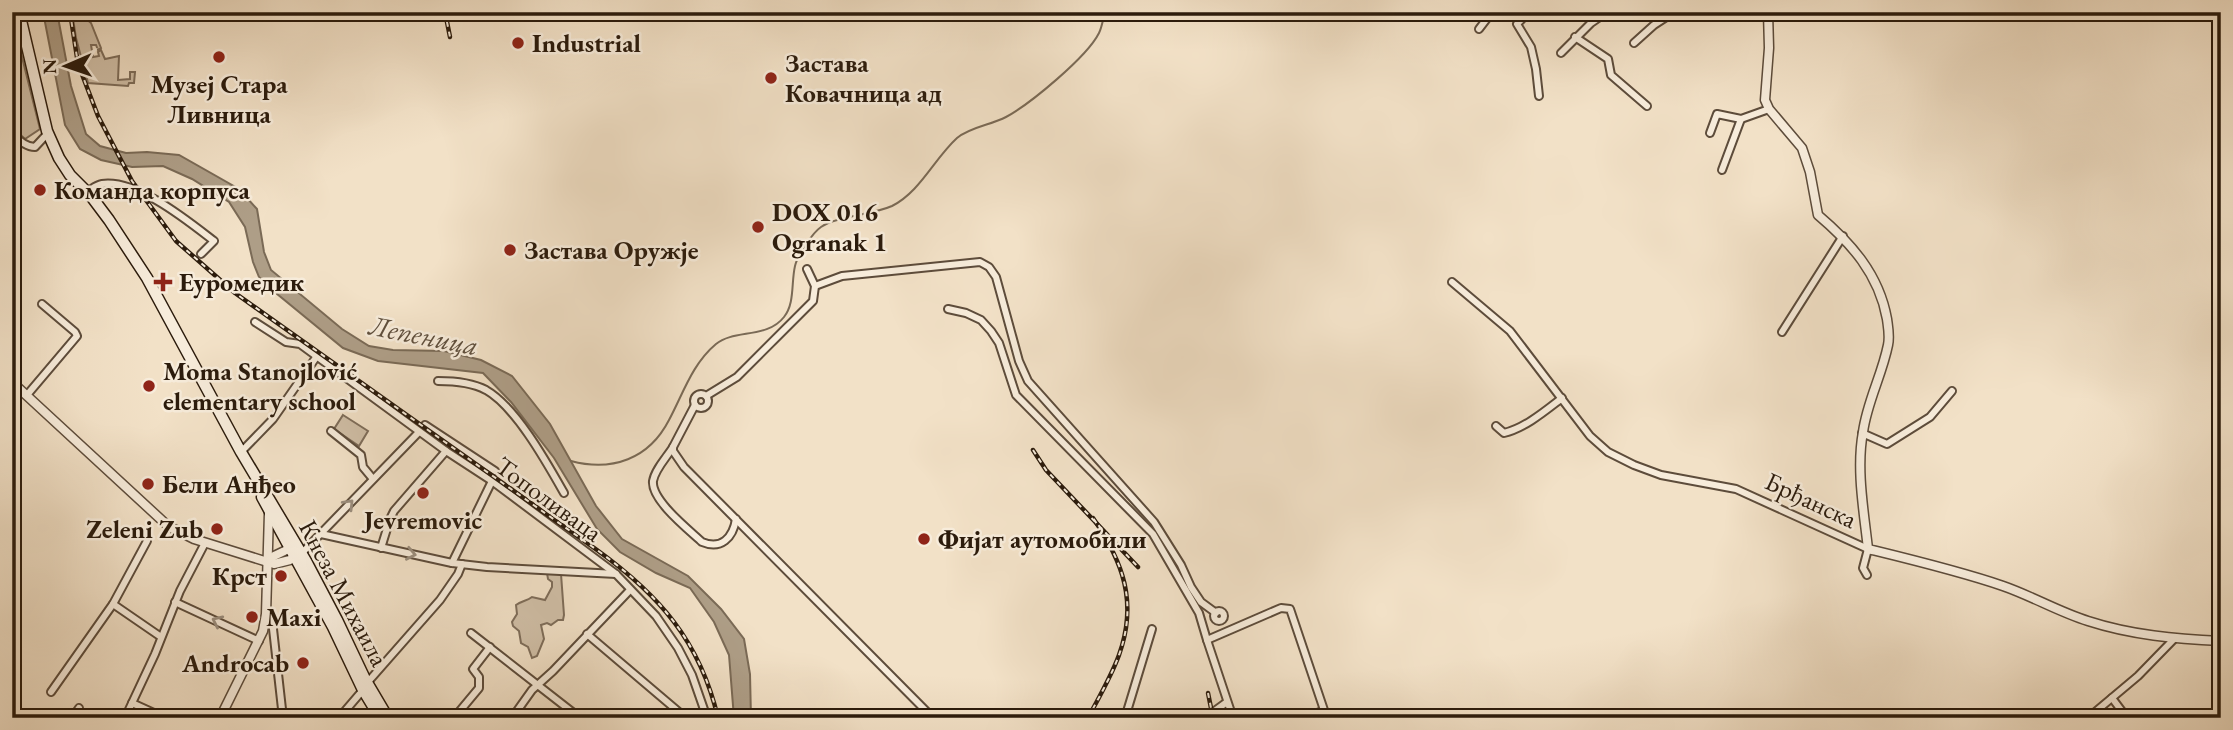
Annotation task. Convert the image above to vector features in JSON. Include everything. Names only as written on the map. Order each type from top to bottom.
[{"type":"main road","name":"Кнеза Михаила","points":[[16,12],[23,30],[48,133],[63,166],[123,238],[296,551]]},
{"type":"main road","name":"Кнеза Михаила","points":[[241,452],[244,465],[269,510],[330,605],[380,718]]},
{"type":"main road","name":"Кнеза Михаила","points":[[365,686],[388,718]]},
{"type":"street","points":[[1479,29],[1492,12]]},
{"type":"street","points":[[1529,12],[1517,24],[1531,47],[1539,96]]},
{"type":"street","points":[[1560,53],[1591,23],[1607,12]]},
{"type":"street","points":[[1634,43],[1674,12]]},
{"type":"street","points":[[1768,12],[1769,48],[1765,95],[1769,109],[1802,148],[1810,172],[1818,215],[1843,236],[1870,271],[1880,291],[1888,328],[1889,341],[1883,366],[1862,433],[1861,486],[1868,549],[1863,568],[1867,575]]},
{"type":"street","points":[[1575,37],[1608,59],[1613,76],[1647,106]]},
{"type":"street","points":[[1710,133],[1717,114],[1741,119],[1769,109]]},
{"type":"street","points":[[1722,170],[1741,119]]},
{"type":"street","points":[[12,134],[25,144],[35,147],[48,133]]},
{"type":"street","points":[[87,192],[104,184],[122,186],[155,198],[214,241],[201,254]]},
{"type":"street","points":[[1782,332],[1843,236]]},
{"type":"street","points":[[815,285],[842,276],[964,263],[980,262],[989,267],[996,277],[1019,361],[1028,381],[1154,522],[1201,602],[1216,612]]},
{"type":"street","points":[[736,519],[732,535],[724,543],[710,545],[702,542],[660,501],[654,492],[653,480],[695,405],[694,400],[698,394],[706,396],[737,377],[813,301],[815,285],[807,269]]},
{"type":"street","name":"Брђанска","points":[[1452,282],[1510,331],[1598,445],[1617,458],[1661,475],[1736,489],[1868,549],[2004,586],[2087,621],[2174,639],[2221,641]]},
{"type":"street","points":[[27,395],[77,336],[42,304]]},
{"type":"street","points":[[948,309],[981,320],[999,342],[1016,396],[1153,534],[1199,613],[1233,718]]},
{"type":"street","name":"Тополиваца","points":[[255,322],[286,342],[298,343],[317,356],[616,573],[648,607],[678,648],[692,674],[707,718]]},
{"type":"street","points":[[241,452],[272,419],[317,356]]},
{"type":"street","points":[[438,381],[472,384],[496,397],[535,445],[564,493]]},
{"type":"street","points":[[12,382],[164,523],[185,535],[268,561]]},
{"type":"street","points":[[1862,433],[1887,444],[1930,418],[1952,391]]},
{"type":"street","points":[[695,405],[706,407],[706,396]]},
{"type":"street","points":[[1496,426],[1504,433],[1511,431],[1562,398]]},
{"type":"street","name":"Тополиваца","points":[[425,425],[495,471]]},
{"type":"street","points":[[331,431],[361,455],[363,467],[373,479]]},
{"type":"street","points":[[268,561],[274,556],[296,551],[321,534],[419,432]]},
{"type":"street","points":[[673,447],[684,467],[933,718]]},
{"type":"street","points":[[381,548],[394,511],[446,452]]},
{"type":"street","points":[[452,563],[492,481]]},
{"type":"street","points":[[219,718],[259,641],[266,614],[269,510]]},
{"type":"street","points":[[321,534],[452,563],[616,573]]},
{"type":"street","points":[[51,692],[113,604],[147,541]]},
{"type":"street","points":[[125,718],[184,581],[205,542]]},
{"type":"street","points":[[339,718],[439,600],[462,564]]},
{"type":"street","points":[[512,718],[538,684],[630,590]]},
{"type":"street","points":[[175,601],[259,641]]},
{"type":"street","points":[[113,604],[161,637]]},
{"type":"street","points":[[1207,640],[1281,608],[1290,609],[1324,710],[1306,718]]},
{"type":"street","points":[[266,614],[272,620],[283,718]]},
{"type":"street","points":[[1125,718],[1152,629]]},
{"type":"street","points":[[471,633],[580,718]]},
{"type":"street","points":[[587,634],[686,718]]},
{"type":"street","points":[[2088,718],[2137,676],[2174,639]]},
{"type":"street","points":[[454,718],[479,688],[479,677],[473,669],[490,647]]},
{"type":"street","points":[[2112,698],[2127,718]]},
{"type":"street","points":[[1205,718],[1227,702]]},
{"type":"street","points":[[132,703],[165,718]]},
{"type":"street","points":[[72,718],[79,708]]},
{"type":"shaded area","points":[[43,12],[57,12],[71,86],[86,134],[100,146],[126,153],[179,155],[239,189],[257,209],[264,252],[271,270],[342,329],[369,346],[393,350],[444,351],[481,360],[512,376],[550,424],[596,506],[622,539],[688,576],[721,609],[744,639],[750,674],[751,718],[734,718],[729,655],[714,622],[690,588],[656,573],[620,552],[597,529],[554,458],[511,402],[483,373],[378,361],[343,348],[259,277],[245,227],[229,202],[192,179],[163,166],[132,167],[101,160],[80,149],[65,125]]},
{"type":"shaded area","points":[[72,12],[78,12],[91,23],[101,48],[98,50],[96,45],[91,45],[93,57],[99,56],[98,52],[101,50],[105,59],[119,56],[118,80],[130,79],[130,72],[135,72],[134,83],[129,83],[128,86],[88,83]]},
{"type":"shaded area","points":[[12,17],[40,129],[25,139],[12,127]]},
{"type":"shaded area","points":[[343,415],[368,431],[359,446],[334,429]]},
{"type":"shaded area","points":[[547,573],[561,574],[564,615],[563,620],[551,625],[541,625],[544,639],[537,656],[532,658],[528,647],[521,643],[519,631],[512,622],[517,614],[516,605],[532,597],[545,600],[552,587]]},
{"type":"waterway","points":[[571,461],[601,465],[615,463],[640,453],[651,444],[669,420],[694,370],[716,344],[723,339],[769,328],[784,317],[791,299],[796,262],[817,230],[836,220],[884,209],[902,200],[957,138],[1016,111],[1071,67],[1093,43],[1102,26],[1105,12]]},
{"type":"railway","points":[[70,12],[78,64],[98,116],[132,181],[176,241],[235,293],[597,550],[640,584],[674,622],[688,643],[700,666],[718,718]]},
{"type":"railway","points":[[445,12],[450,37]]},
{"type":"railway","points":[[1033,450],[1046,470],[1138,567]]},
{"type":"railway","points":[[1088,718],[1116,663],[1125,636],[1127,617],[1127,600],[1119,567],[1104,534],[1093,518]]},
{"type":"railway","points":[[1208,693],[1213,718]]},
{"type":"place","name":"Industrial","points":[[518,43]]},
{"type":"place","name":"Музеј Стара Ливница","points":[[219,57]]},
{"type":"place","name":"Застава Ковачница ад","points":[[771,78]]},
{"type":"place","name":"Команда корпуса","points":[[40,190]]},
{"type":"place","name":"DOX 016 Ogranak 1","points":[[758,227]]},
{"type":"place","name":"Застава Оружје","points":[[510,250]]},
{"type":"place","name":"Еуромедик","points":[[163,282]]},
{"type":"place","name":"Moma Stanojlović elementary school","points":[[149,386]]},
{"type":"place","name":"Бели Анђео","points":[[148,484]]},
{"type":"place","name":"Jevremovic","points":[[423,493]]},
{"type":"place","name":"Zeleni Zub","points":[[217,529]]},
{"type":"place","name":"Фијат аутомобили","points":[[924,539]]},
{"type":"place","name":"Крст","points":[[281,576]]},
{"type":"place","name":"Maxi","points":[[252,617]]},
{"type":"place","name":"Androcab","points":[[303,663]]},
{"type":"water label","name":"Лепеница","points":[[424,335]]}]
